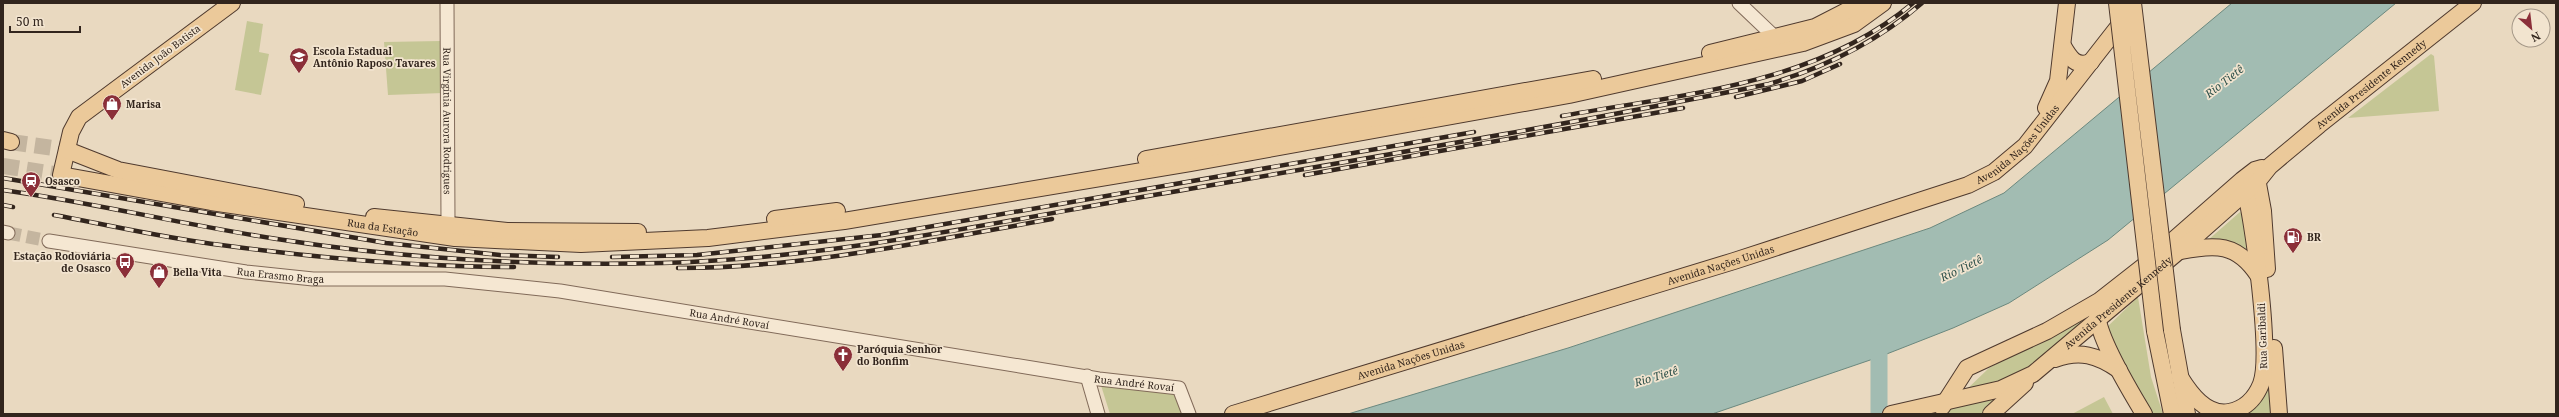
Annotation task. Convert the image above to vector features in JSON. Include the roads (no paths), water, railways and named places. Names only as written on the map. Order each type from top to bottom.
[{"type":"main road","name":"Avenida João Batista","points":[[62,175],[71,132],[79,117],[232,3]]},
{"type":"main road","points":[[1781,42],[1815,27],[1862,3]]},
{"type":"main road","points":[[707,233],[825,212],[955,192],[1456,104],[1840,31],[1854,24],[1883,3]]},
{"type":"main road","points":[[2025,146],[2054,94],[2063,46],[2067,3]]},
{"type":"main road","points":[[2117,3],[2155,331],[2172,414]]},
{"type":"main road","points":[[2133,3],[2172,330],[2187,414]]},
{"type":"main road","name":"Avenida Nações Unidas","points":[[1233,414],[1734,261],[1968,185],[1994,172],[2025,146],[2137,3]]},
{"type":"main road","name":"Avenida Presidente Kennedy","points":[[1940,408],[1967,368],[2047,331],[2099,301],[2473,3]]},
{"type":"main road","points":[[2063,46],[2070,59],[2076,63],[2091,62]]},
{"type":"main road","name":"Rua da Estação","points":[[67,150],[107,167],[195,186],[345,213],[407,221],[448,223],[507,231],[707,233]]},
{"type":"main road","name":"Rua da Estação","points":[[62,175],[219,203],[455,238],[582,244],[707,233]]},
{"type":"main road","name":"Avenida Presidente Kennedy","points":[[1894,413],[1940,408],[2001,388],[2033,374],[2179,251],[2254,178]]},
{"type":"main road","name":"Rua Garibaldi","points":[[2180,377],[2199,403],[2224,413],[2236,411],[2246,406],[2256,396],[2265,367],[2258,276],[2254,178]]},
{"type":"main road","name":"Rua Garibaldi","points":[[2254,178],[2263,211],[2279,414]]},
{"type":"main road","points":[[2179,251],[2216,246],[2233,250],[2250,263],[2258,276]]},
{"type":"main road","points":[[2099,301],[2096,320],[2119,370],[2144,414]]},
{"type":"main road","points":[[2051,360],[2071,354],[2094,355],[2119,370]]},
{"type":"main road","points":[[1991,414],[2033,374]]},
{"type":"street","name":"Rua Virgínia Aurora Rodrigues","points":[[447,3],[448,223],[455,238]]},
{"type":"street","points":[[1739,3],[1781,42]]},
{"type":"street","name":"Rua Erasmo Braga","points":[[49,241],[246,272],[313,279],[370,279]]},
{"type":"street","name":"Rua André Rovaí","points":[[370,279],[445,279],[560,291],[1087,376],[1179,388],[1189,414]]},
{"type":"street","name":"Rua André Rovaí","points":[[1087,376],[1098,414]]},
{"type":"water","name":"Rio Tietê","points":[[2232,3],[2396,3],[2108,240],[2009,303],[1953,328],[1879,357],[1712,414],[1348,414],[1568,348],[1930,228],[2004,193]]},
{"type":"waterway","points":[[1879,333],[1879,414]]},
{"type":"tunnel","points":[[11,142],[67,150]]},
{"type":"tunnel","points":[[3,166],[61,175]]},
{"type":"tunnel","points":[[8,233],[49,241]]},
{"type":"railway","points":[[1562,116],[1701,92],[1746,82],[1791,69],[1834,52],[1875,30],[1913,3]]},
{"type":"railway","points":[[3,190],[72,201],[277,239],[373,252],[469,260],[614,264],[722,260],[783,255],[843,248],[963,229],[1534,129],[1769,84],[1811,70],[1850,52],[1887,30],[1922,3]]},
{"type":"railway","points":[[1736,97],[1802,81],[1840,64]]},
{"type":"railway","points":[[1305,175],[1683,108]]},
{"type":"railway","points":[[612,257],[697,255],[882,235],[1474,132]]},
{"type":"railway","points":[[3,178],[386,243],[500,255],[558,257]]},
{"type":"railway","points":[[3,205],[13,207]]},
{"type":"railway","points":[[54,215],[179,239],[294,254],[367,261],[477,267],[514,267]]},
{"type":"railway","points":[[678,268],[725,267],[866,252],[1052,219]]},
{"type":"place","name":"Escola Estadual Antônio Raposo Tavares","points":[[299,74]]},
{"type":"place","name":"Marisa","points":[[112,121]]},
{"type":"place","name":"Osasco","points":[[31,198]]},
{"type":"place","name":"BR","points":[[2293,254]]},
{"type":"place","name":"Estação Rodoviária de Osasco","points":[[125,279]]},
{"type":"place","name":"Bella Vita","points":[[159,289]]},
{"type":"place","name":"Paróquia Senhor do Bonfim","points":[[843,372]]}]
